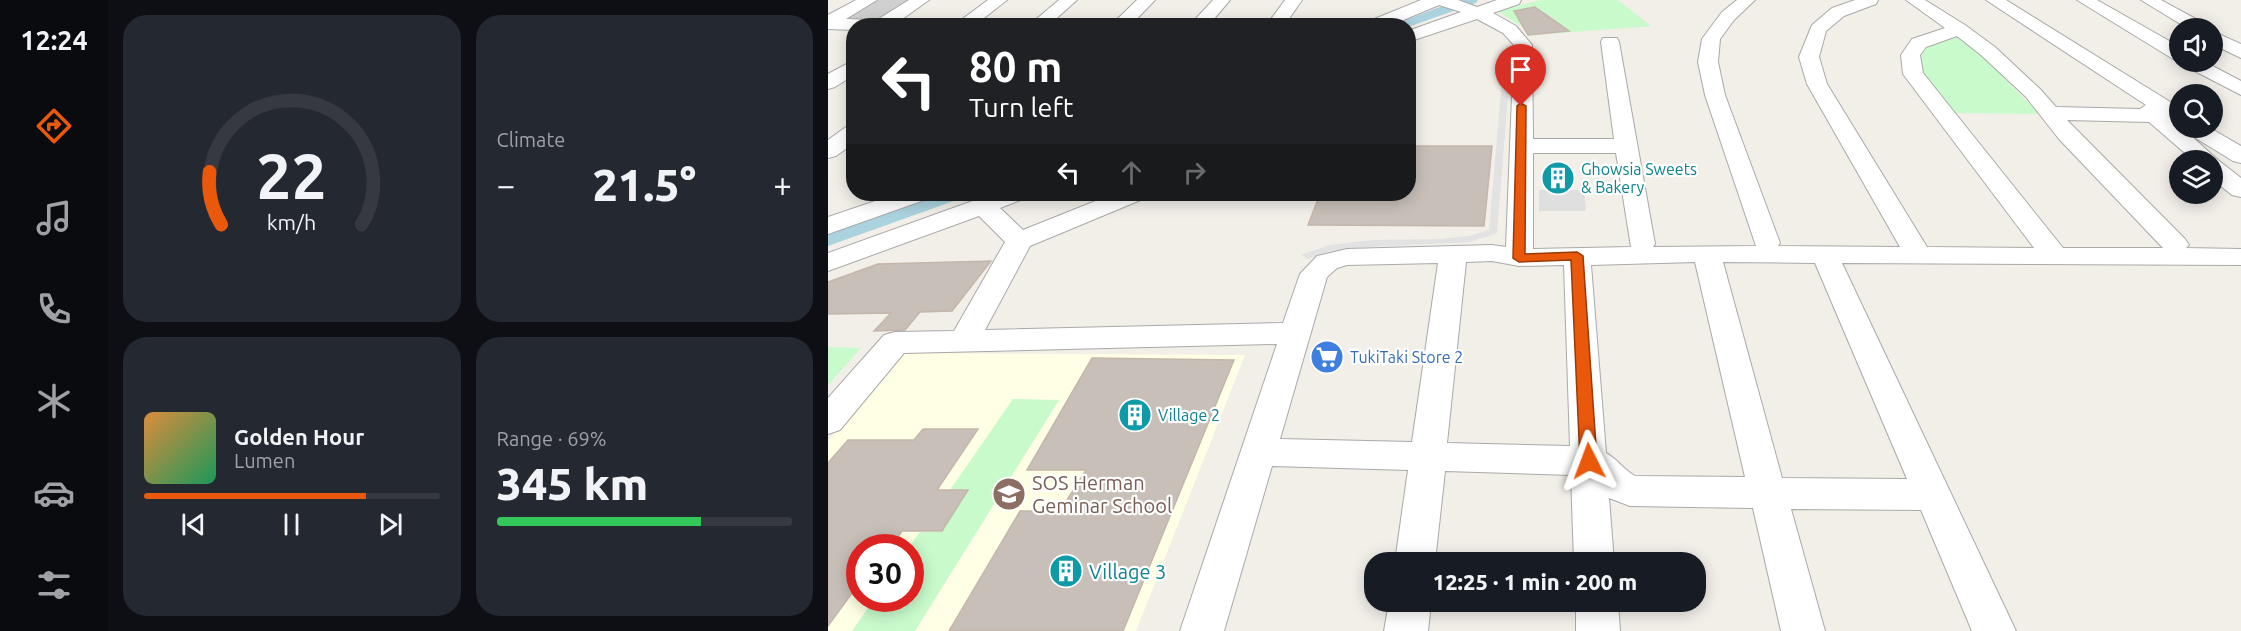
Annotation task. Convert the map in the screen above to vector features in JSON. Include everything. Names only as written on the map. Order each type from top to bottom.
[{"type":"street","points":[[828,23],[869,0]]},
{"type":"street","points":[[892,18],[921,0]]},
{"type":"street","points":[[973,18],[999,0]]},
{"type":"street","points":[[1047,18],[1069,0]]},
{"type":"street","points":[[1128,18],[1147,0]]},
{"type":"street","points":[[1205,18],[1222,0]]},
{"type":"street","points":[[1281,18],[1294,0]]},
{"type":"street","points":[[1371,17],[1436,0]]},
{"type":"street","points":[[1441,0],[1476,12],[1509,29],[1519,36],[1523,45],[1519,251]]},
{"type":"street","points":[[1416,34],[1514,0]]},
{"type":"street","points":[[1747,0],[1728,16],[1711,39],[1708,62],[1715,95],[1767,243]]},
{"type":"street","points":[[1869,0],[1838,12],[1818,29],[1809,57],[1817,84],[1914,250]]},
{"type":"street","points":[[1914,0],[1988,51],[2050,113],[2067,134],[2175,246]]},
{"type":"street","points":[[1994,0],[2169,111]]},
{"type":"street","points":[[2085,0],[2169,49]]},
{"type":"street","points":[[2149,0],[2181,18]]},
{"type":"street","points":[[828,23],[846,24]]},
{"type":"street","points":[[1959,29],[1918,43],[1910,55],[1913,74],[2051,250]]},
{"type":"street","points":[[1610,42],[1642,244]]},
{"type":"street","points":[[2223,42],[2241,52]]},
{"type":"street","points":[[828,82],[846,71]]},
{"type":"street","points":[[2210,72],[2241,89]]},
{"type":"street","points":[[2125,84],[2152,116],[2194,150]]},
{"type":"street","points":[[2050,113],[2152,116]]},
{"type":"street","points":[[828,151],[846,138]]},
{"type":"street","points":[[2211,138],[2241,156]]},
{"type":"street","points":[[1520,146],[1628,146]]},
{"type":"street","points":[[2223,175],[2241,190]]},
{"type":"street","points":[[861,215],[876,201]]},
{"type":"street","points":[[828,226],[899,201]]},
{"type":"street","points":[[828,263],[996,201]]},
{"type":"street","points":[[964,340],[1019,242],[1117,201]]},
{"type":"street","points":[[983,206],[1019,242]]},
{"type":"street","points":[[1202,631],[1294,333],[1314,274],[1327,262],[1347,257],[1453,255],[1642,244],[1767,243],[1914,250],[2051,250],[2241,256]]},
{"type":"street","points":[[2051,250],[2241,246]]},
{"type":"street","points":[[1519,251],[1577,256],[1825,255],[1914,250]]},
{"type":"street","points":[[1416,552],[1453,255]]},
{"type":"street","points":[[1707,255],[1803,631]]},
{"type":"street","points":[[1825,255],[1994,631]]},
{"type":"street","points":[[1577,256],[1594,552]]},
{"type":"street","points":[[828,421],[895,343],[1294,333]]},
{"type":"street","points":[[1257,452],[1589,461],[1602,468],[1612,481],[1630,491],[1933,495]]},
{"type":"street","points":[[1406,631],[1409,612]]},
{"type":"street","points":[[1597,612],[1598,631]]},
{"type":"shaded area","points":[[876,0],[912,0],[881,18],[846,18],[846,22],[838,22]]},
{"type":"shaded area","points":[[1504,57],[1511,57],[1497,233],[1470,242],[1329,251],[1308,259],[1301,255],[1329,245],[1371,240],[1441,239],[1469,236],[1489,230]]},
{"type":"shaded area","points":[[1539,190],[1584,190],[1586,211],[1539,211]]},
{"type":"shaded area","name":"SOS Herman Geminar School","points":[[903,353],[1245,355],[1136,631],[828,631],[828,441]]},
{"type":"green space","points":[[1541,0],[1618,0],[1651,26],[1535,35],[1497,11]]},
{"type":"green space","points":[[1961,34],[2039,114],[1951,113],[1923,78],[1917,62],[1930,45]]},
{"type":"green space","points":[[828,347],[861,348],[828,385]]},
{"type":"green space","points":[[1013,399],[1059,400],[915,631],[852,631],[865,612],[924,612],[924,534],[919,534],[920,532],[941,532],[967,492],[950,490]]},
{"type":"building","points":[[1535,7],[1569,31],[1528,35],[1514,11]]},
{"type":"building","points":[[1416,146],[1492,146],[1484,226],[1308,225],[1317,201],[1416,201]]},
{"type":"building","points":[[991,261],[952,311],[920,312],[905,330],[874,331],[891,313],[828,314],[828,282],[878,264]]},
{"type":"building","points":[[1092,358],[1234,360],[1123,631],[949,631],[1020,511],[1060,511],[1086,470],[1027,470]]},
{"type":"building","points":[[923,429],[978,429],[937,490],[968,490],[942,531],[846,534],[846,601],[828,626],[828,463],[848,440],[914,440]]},
{"type":"waterway","points":[[1416,19],[1471,0]]},
{"type":"waterway","points":[[828,240],[936,201]]},
{"type":"place","name":"Ghowsia Sweets & Bakery","points":[[1558,178]]},
{"type":"place","name":"TukiTaki Store 2","points":[[1327,357]]},
{"type":"place","name":"Village 2","points":[[1135,415]]},
{"type":"place","name":"SOS Herman Geminar School","points":[[1009,494]]},
{"type":"place","name":"Village 3","points":[[1066,571]]},
{"type":"route","points":[[1521,106],[1519,258],[1577,256],[1589,461]]}]
